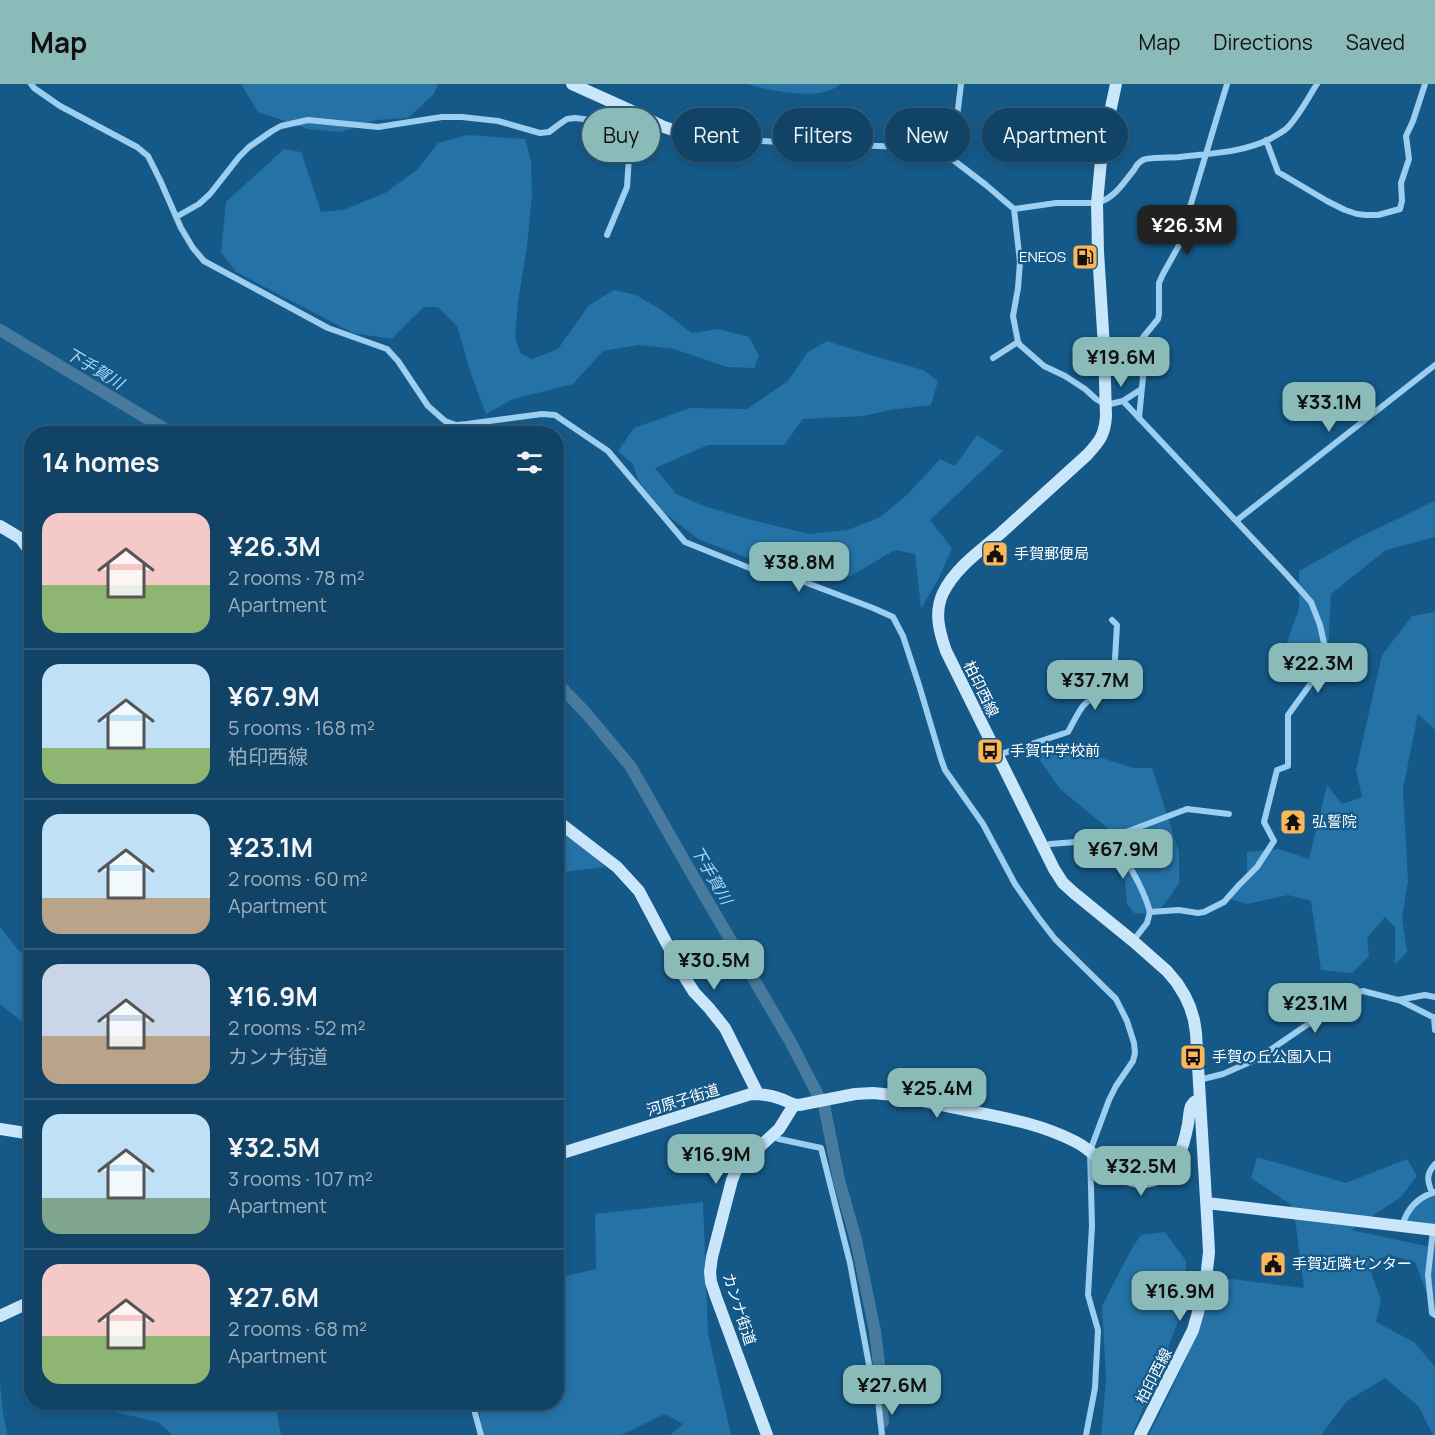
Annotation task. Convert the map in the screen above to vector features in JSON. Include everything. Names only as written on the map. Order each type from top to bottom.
[{"type":"street","points":[[32,84],[60,106],[137,147],[148,156],[181,228],[204,261],[328,328],[387,349],[398,361],[428,406],[445,420],[456,425],[547,413],[555,414],[608,451],[685,542],[752,569],[786,575],[893,617],[903,636],[945,770],[983,824],[1015,884],[1038,917],[1055,939],[1116,999],[1134,1042],[1133,1061],[1109,1100],[1090,1151],[1092,1218],[1088,1295],[1098,1330],[1095,1388],[1086,1435]]},
{"type":"street","points":[[572,84],[627,108]]},
{"type":"street","points":[[958,108],[961,84]]},
{"type":"street","name":"柏印西線","points":[[1116,84],[1102,150],[1097,203],[1105,427],[1096,445],[963,567],[949,583],[939,604],[938,625],[946,651],[1042,846],[1063,883],[1167,971],[1185,996],[1194,1020],[1207,1203],[1209,1252],[1205,1288],[1193,1330],[1140,1435]]},
{"type":"street","points":[[1139,418],[1143,377],[1133,354],[1136,346],[1158,319],[1159,283],[1182,240],[1227,84]]},
{"type":"street","points":[[1014,209],[1056,203],[1097,203],[1114,195],[1142,160],[1234,151],[1266,140],[1288,128],[1317,84]]},
{"type":"street","points":[[1266,140],[1278,172],[1345,210],[1378,215],[1400,209],[1401,183],[1408,159],[1406,136],[1425,84]]},
{"type":"street","points":[[176,216],[199,204],[249,147],[281,126],[308,120],[378,127],[442,117],[462,117],[498,121],[540,133],[549,132],[567,119],[582,119]]},
{"type":"street","points":[[761,141],[885,146]]},
{"type":"street","points":[[607,235],[627,187],[629,162]]},
{"type":"street","points":[[956,162],[1014,209],[1020,262],[1013,316],[1018,342],[1044,366],[1065,376],[1106,405],[1122,401],[1140,390]]},
{"type":"street","points":[[993,358],[1018,342]]},
{"type":"street","points":[[1236,521],[1435,364]]},
{"type":"street","points":[[1122,401],[1311,602],[1320,625],[1326,652],[1322,668],[1288,716],[1288,766],[1277,770],[1264,822],[1274,841],[1257,867],[1224,902],[1204,912],[1179,910],[1150,912]]},
{"type":"street","points":[[0,526],[20,538],[24,543]]},
{"type":"street","points":[[997,755],[1068,732],[1085,704],[1112,682],[1117,626],[1112,620]]},
{"type":"street","points":[[1042,846],[1114,839],[1186,808],[1229,814]]},
{"type":"street","points":[[564,826],[617,867],[639,891],[694,992],[725,1028],[758,1094]]},
{"type":"street","points":[[1114,839],[1140,886],[1150,912],[1147,923],[1133,941]]},
{"type":"street","points":[[1199,1080],[1223,1074],[1257,1059],[1352,994],[1364,991],[1398,1000],[1435,1017],[1435,1030]]},
{"type":"street","points":[[1398,1000],[1425,995],[1435,998]]},
{"type":"street","name":"河原子街道","points":[[564,1152],[751,1094],[779,1098],[794,1105],[806,1105],[855,1094],[873,1093],[894,1095],[1029,1122],[1079,1143],[1121,1177],[1143,1182],[1160,1178],[1175,1164],[1181,1152],[1191,1106],[1200,1099]]},
{"type":"street","name":"カンナ街道","points":[[767,1435],[716,1297],[710,1272],[732,1180],[738,1168],[780,1129],[794,1105]]},
{"type":"street","points":[[0,1130],[24,1133]]},
{"type":"street","points":[[773,1136],[821,1148],[850,1263],[873,1386],[878,1399],[882,1435]]},
{"type":"street","points":[[1402,1226],[1411,1207],[1419,1199],[1433,1192],[1428,1183],[1428,1175],[1435,1164]]},
{"type":"street","points":[[1207,1203],[1434,1230],[1428,1275],[1430,1303],[1432,1313],[1435,1315]]},
{"type":"street","points":[[0,1316],[24,1305]]},
{"type":"street","points":[[474,1410],[480,1435]]},
{"type":"shaded area","points":[[241,84],[438,84],[434,94],[408,118],[376,120],[341,132],[308,129],[258,112]]},
{"type":"shaded area","points":[[747,84],[841,84],[821,93],[809,94],[782,92]]},
{"type":"shaded area","points":[[467,135],[525,139],[531,161],[532,195],[515,338],[521,354],[532,359],[558,349],[589,305],[614,290],[636,295],[660,309],[692,333],[718,329],[749,337],[759,356],[754,368],[727,367],[674,349],[639,345],[603,351],[573,384],[513,399],[486,414],[457,326],[438,307],[424,307],[392,339],[353,333],[236,272],[221,252],[226,202],[284,149],[301,152],[321,212],[343,210],[385,193],[417,170],[438,143]]},
{"type":"shaded area","points":[[827,341],[923,370],[938,381],[931,405],[863,416],[803,419],[784,445],[708,445],[655,468],[676,494],[704,506],[809,534],[848,530],[880,517],[907,495],[940,459],[955,466],[977,435],[1003,451],[930,520],[952,548],[939,578],[921,608],[915,554],[895,550],[849,577],[807,581],[698,539],[661,510],[638,480],[633,464],[618,451],[634,428],[690,408],[747,409],[788,381],[808,352]]},
{"type":"shaded area","points":[[1435,502],[1435,537],[1386,550],[1331,594],[1327,668],[1305,680],[1285,672],[1282,656],[1299,609],[1299,571],[1358,538]]},
{"type":"shaded area","points":[[1435,612],[1435,730],[1418,714],[1403,789],[1408,881],[1402,918],[1407,952],[1395,964],[1395,927],[1385,917],[1367,938],[1369,956],[1352,973],[1321,970],[1311,901],[1288,895],[1247,904],[1231,899],[1247,874],[1247,852],[1279,849],[1309,859],[1327,785],[1342,804],[1362,797],[1356,770],[1382,655],[1412,616]]},
{"type":"shaded area","points":[[1064,748],[1133,768],[1152,768],[1179,852],[1179,883],[1163,906],[1152,914],[1134,913],[1127,904],[1124,872],[1116,835],[1060,789],[1037,756]]},
{"type":"shaded area","points":[[564,831],[594,855],[605,867],[564,872]]},
{"type":"shaded area","points":[[0,927],[18,950],[24,954],[24,1023],[0,1004]]},
{"type":"shaded area","points":[[1257,1157],[1346,1183],[1407,1159],[1417,1176],[1401,1197],[1351,1230],[1431,1247],[1433,1230],[1402,1226],[1411,1207],[1435,1192],[1435,1315],[1415,1262],[1389,1255],[1368,1264],[1381,1300],[1376,1322],[1414,1342],[1435,1367],[1435,1435],[1419,1407],[1385,1378],[1347,1401],[1321,1435],[1149,1435],[1186,1359],[1215,1277],[1304,1288],[1295,1219],[1290,1204],[1251,1178]]},
{"type":"shaded area","points":[[703,1202],[708,1333],[731,1435],[670,1435],[683,1424],[665,1414],[621,1435],[484,1435],[479,1410],[564,1410],[564,1276],[596,1269],[595,1214]]},
{"type":"shaded area","points":[[1165,1232],[1186,1261],[1186,1301],[1132,1435],[1101,1435],[1106,1379],[1102,1306],[1141,1235]]},
{"type":"shaded area","points":[[0,1379],[2,1406],[7,1435],[0,1435]]},
{"type":"shaded area","points":[[106,1410],[276,1410],[281,1435],[172,1435],[158,1422]]},
{"type":"waterway","name":"下手賀川","points":[[0,330],[160,426]]},
{"type":"waterway","name":"下手賀川","points":[[564,690],[631,767],[790,1041],[819,1097]]},
{"type":"waterway","name":"下手賀川","points":[[824,1105],[839,1180],[856,1240],[875,1331],[883,1399],[883,1422]]},
{"type":"place","name":"ENEOS","points":[[1085,257]]},
{"type":"place","name":"手賀郵便局","points":[[995,554]]},
{"type":"place","name":"手賀中学校前","points":[[990,751]]},
{"type":"place","name":"弘誓院","points":[[1293,822]]},
{"type":"place","name":"手賀の丘公園入口","points":[[1193,1057]]},
{"type":"place","name":"手賀近隣センター","points":[[1273,1264]]}]
